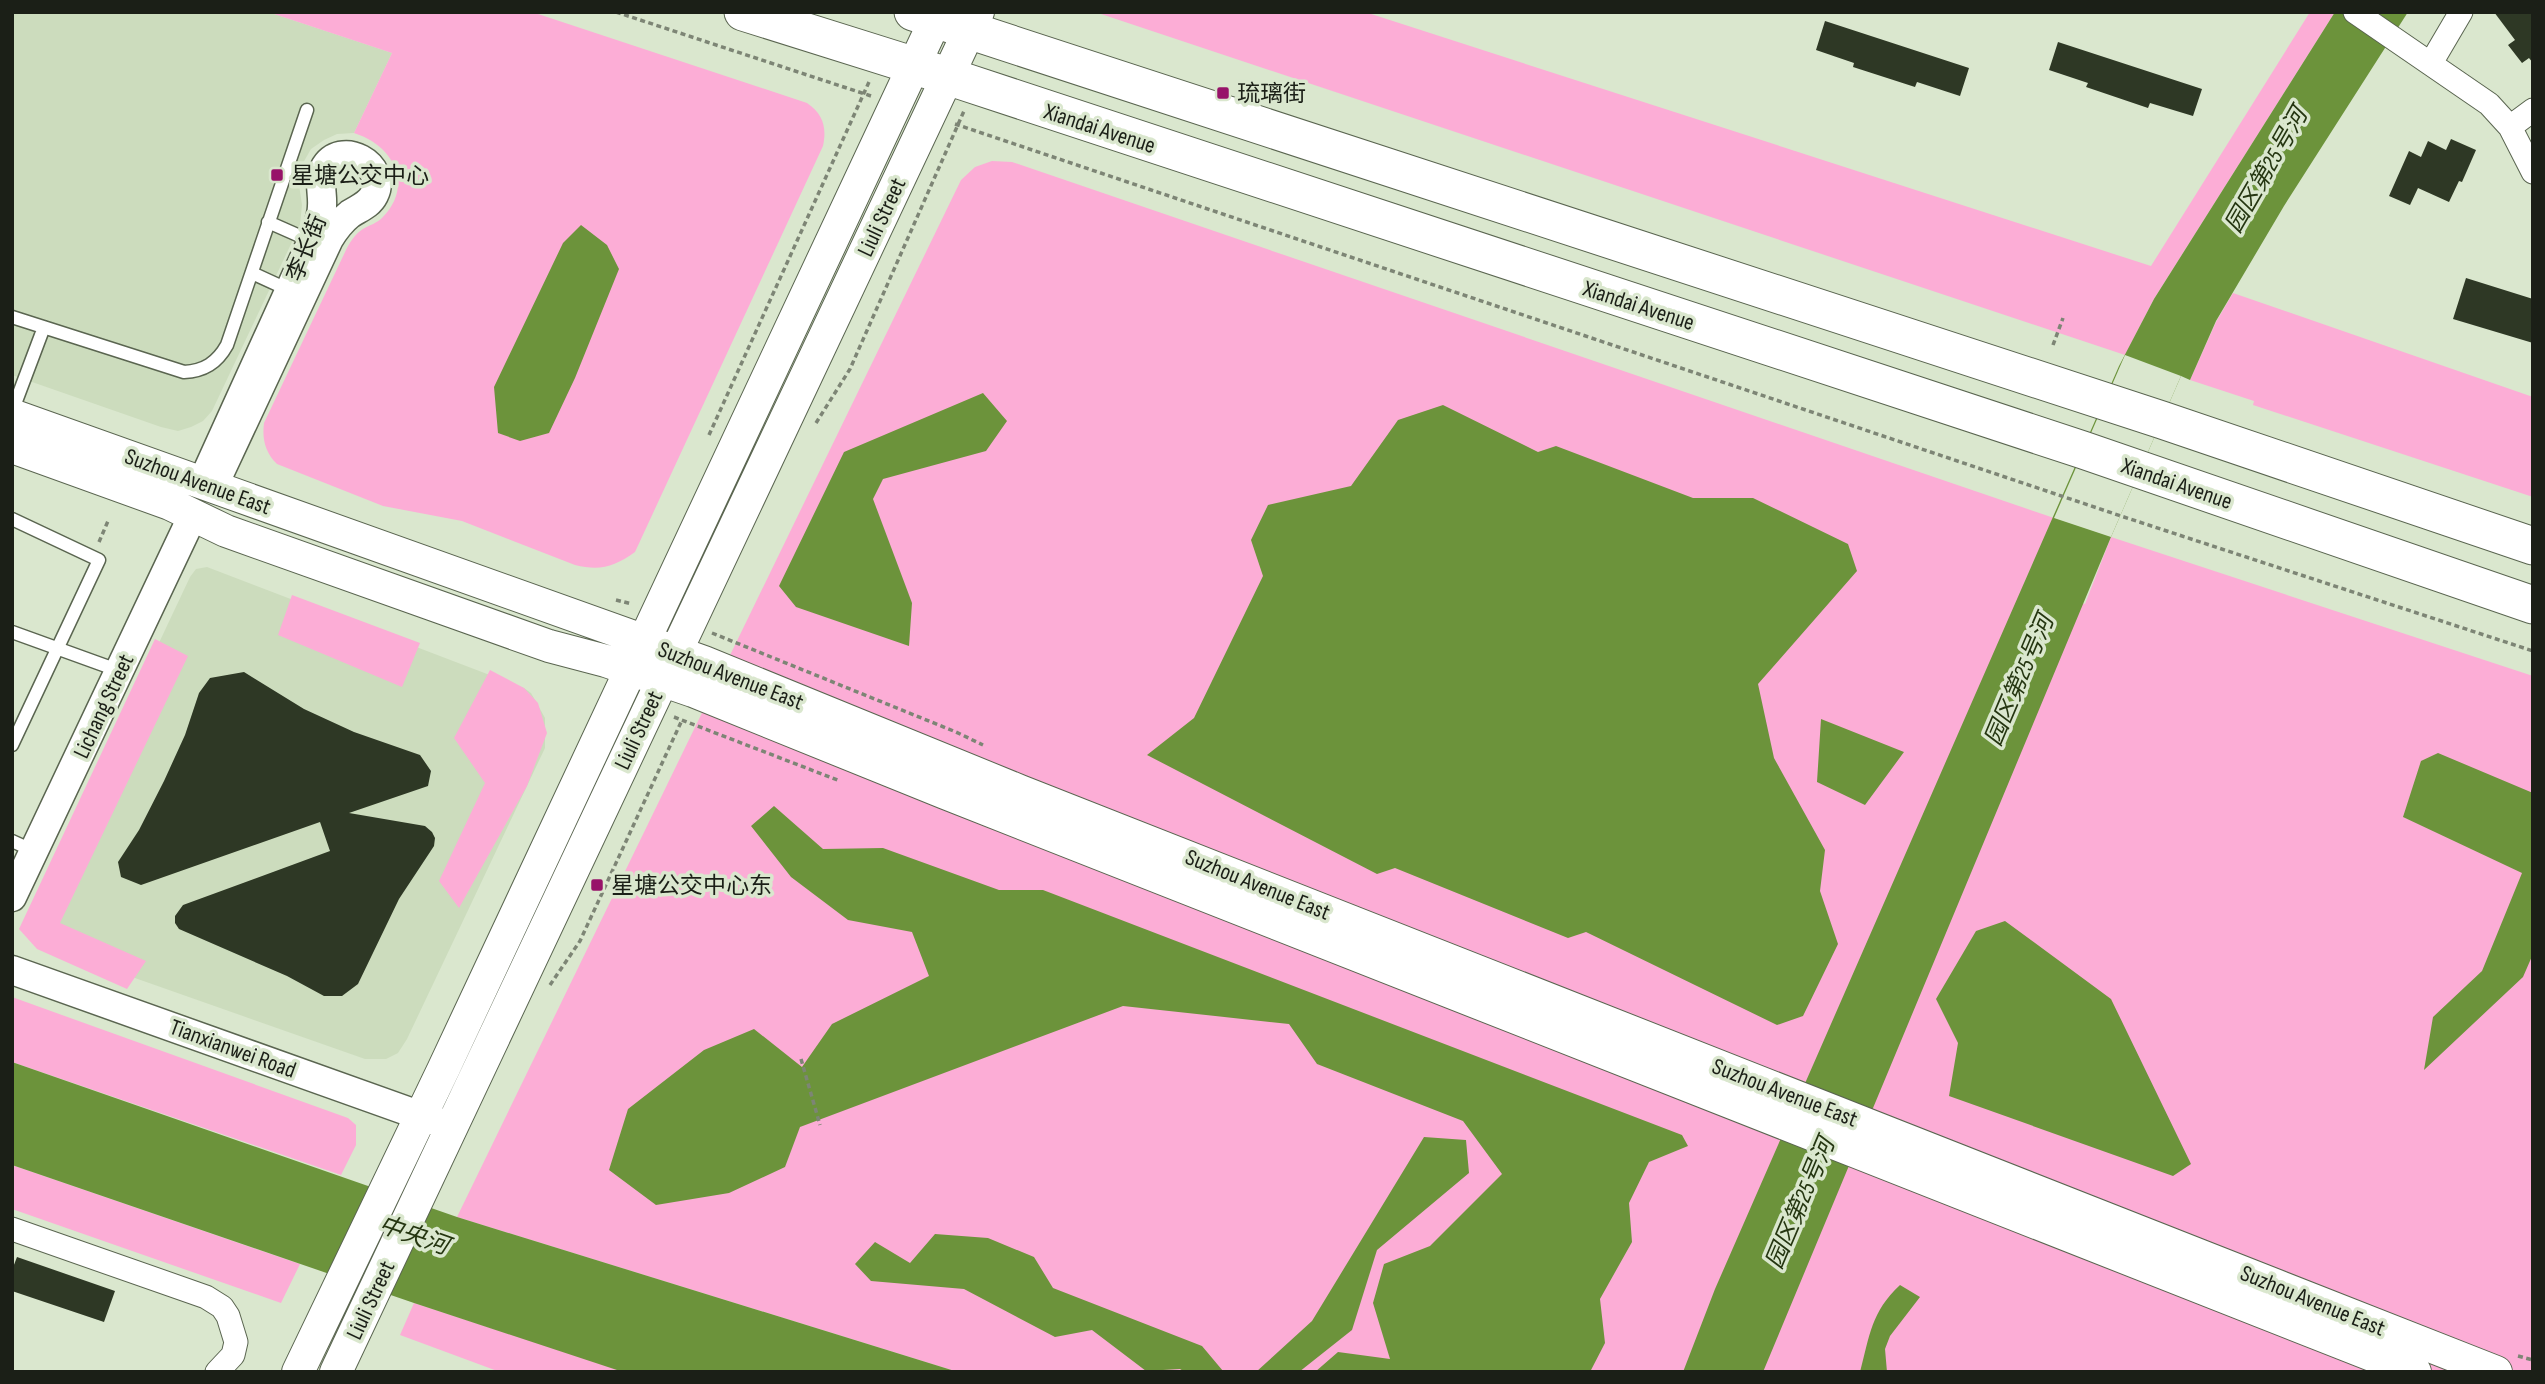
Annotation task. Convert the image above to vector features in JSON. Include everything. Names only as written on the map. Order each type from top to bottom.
[{"type":"main road","name":"Xiandai Avenue","points":[[743,12],[961,81],[2083,450],[2533,605]]},
{"type":"main road","name":"Liuli Street","points":[[298,1372],[895,104],[912,66],[929,15]]},
{"type":"main road","points":[[929,15],[973,22],[2533,546]]},
{"type":"main road","name":"Liuli Street","points":[[336,1372],[668,666],[943,120],[961,81],[973,22]]},
{"type":"main road","name":"Suzhou Avenue East","points":[[12,413],[643,640],[693,691],[958,798],[1868,1140],[2496,1372]]},
{"type":"main road","name":"Suzhou Avenue East","points":[[12,447],[170,504],[226,531],[536,641],[629,668],[668,666],[710,648],[1020,791],[1788,1109]]},
{"type":"main road","name":"Suzhou Avenue East","points":[[1868,1140],[2415,1372]]},
{"type":"street","points":[[2355,12],[2489,104],[2510,127],[2533,172]]},
{"type":"street","points":[[2431,63],[2461,12]]},
{"type":"street","points":[[2510,127],[2533,110]]},
{"type":"street","name":"李长街","points":[[353,155],[365,161],[374,171],[377,182],[375,194],[367,204],[337,225],[208,485],[311,242],[321,213],[321,178],[324,168],[331,159],[353,155]]},
{"type":"street","name":"Lichang Street","points":[[12,897],[23,846],[120,671],[192,515]]},
{"type":"street","name":"Tianxianwei Road","points":[[12,970],[453,1128]]},
{"type":"street","points":[[12,1229],[206,1297],[222,1307],[228,1316],[236,1342],[233,1355],[217,1372]]},
{"type":"lane","points":[[12,317],[184,372],[197,371],[211,365],[221,356],[227,345],[307,110]]},
{"type":"lane","points":[[268,222],[311,242]]},
{"type":"lane","points":[[252,273],[289,290]]},
{"type":"lane","points":[[12,413],[44,327]]},
{"type":"lane","points":[[12,519],[99,559],[12,745]]},
{"type":"lane","points":[[12,632],[120,671]]},
{"type":"path","points":[[616,12],[895,104]]},
{"type":"path","points":[[809,432],[850,369],[943,120],[961,81]]},
{"type":"path","points":[[943,120],[2121,516],[2533,651]]},
{"type":"path","points":[[2053,345],[2063,318]]},
{"type":"path","points":[[93,557],[108,522]]},
{"type":"path","points":[[546,990],[580,941],[670,748],[693,691]]},
{"type":"path","points":[[801,1059],[820,1125]]},
{"type":"shaded area","points":[[12,12],[268,12],[392,53],[354,133],[337,134],[324,140],[311,149],[303,163],[298,178],[302,205],[300,225],[212,411],[203,421],[191,427],[178,431],[161,427],[12,375]]},
{"type":"shaded area","points":[[268,12],[532,12],[807,103],[820,116],[824,127],[823,146],[635,552],[613,564],[592,568],[575,565],[462,521],[383,506],[277,464],[270,455],[264,440],[264,423],[348,247],[358,233],[380,220],[392,205],[398,180],[389,156],[368,139],[354,133],[392,53]]},
{"type":"shaded area","points":[[1095,12],[1365,12],[2151,266],[2310,12],[2335,12],[2154,299],[2125,355]]},
{"type":"shaded area","points":[[992,161],[1012,162],[2054,518],[2024,583],[2085,604],[2111,537],[2533,676],[2533,1372],[958,1372],[457,1217],[961,180],[975,167]]},
{"type":"shaded area","points":[[2233,293],[2533,397],[2533,497],[2253,405],[2254,401],[2190,380],[2216,322]]},
{"type":"shaded area","points":[[207,567],[524,688],[531,693],[545,718],[545,748],[407,1039],[398,1053],[386,1059],[365,1059],[44,946],[34,908],[190,577],[196,569]]},
{"type":"shaded area","points":[[292,595],[420,643],[402,687],[278,635]]},
{"type":"shaded area","points":[[155,639],[188,656],[60,923],[146,961],[127,989],[37,949],[19,929]]},
{"type":"shaded area","points":[[490,670],[524,688],[538,703],[547,733],[527,786],[459,908],[439,881],[485,783],[454,738]]},
{"type":"shaded area","points":[[12,997],[348,1118],[356,1125],[356,1145],[341,1175],[12,1062]]},
{"type":"shaded area","points":[[12,1165],[300,1264],[281,1303],[12,1209]]},
{"type":"shaded area","points":[[414,1303],[623,1372],[500,1372],[400,1335]]},
{"type":"water","name":"园区第25号河","points":[[2335,12],[2408,12],[2284,206],[2216,321],[2190,380],[2181,376],[2111,537],[1763,1372],[1683,1372],[1715,1289],[2119,366],[2154,299]]},
{"type":"water","points":[[581,225],[607,245],[619,269],[575,378],[549,433],[520,441],[498,433],[494,387],[563,243]]},
{"type":"water","points":[[983,393],[1007,421],[986,451],[883,479],[873,499],[912,603],[909,646],[796,607],[779,586],[844,452]]},
{"type":"water","points":[[1443,405],[1538,452],[1556,446],[1693,498],[1753,498],[1848,544],[1857,571],[1758,684],[1774,758],[1825,850],[1820,891],[1838,944],[1803,1016],[1777,1025],[1586,932],[1568,938],[1395,868],[1377,874],[1147,755],[1194,718],[1263,576],[1251,540],[1268,505],[1351,486],[1398,420]]},
{"type":"water","points":[[1821,719],[1904,752],[1865,805],[1817,782]]},
{"type":"water","points":[[2438,753],[2533,793],[2533,954],[2523,977],[2424,1070],[2433,1017],[2482,971],[2522,873],[2403,817],[2421,761]]},
{"type":"water","points":[[774,806],[823,849],[883,848],[999,890],[1043,890],[1682,1135],[1688,1146],[1649,1162],[1629,1203],[1632,1242],[1600,1299],[1605,1343],[1590,1372],[1315,1372],[1338,1352],[1390,1359],[1373,1303],[1384,1264],[1430,1246],[1502,1174],[1463,1121],[1317,1064],[1289,1024],[1123,1006],[800,1127],[785,1167],[729,1193],[656,1205],[609,1170],[628,1109],[704,1050],[754,1029],[802,1067],[832,1024],[929,976],[912,932],[848,920],[791,877],[751,826]]},
{"type":"water","points":[[2005,921],[2111,999],[2191,1164],[2173,1176],[1949,1096],[1958,1043],[1936,999],[1976,931]]},
{"type":"water","name":"中央河","points":[[12,1062],[457,1217],[958,1372],[623,1372],[12,1165]]},
{"type":"water","points":[[1424,1137],[1466,1140],[1469,1173],[1377,1250],[1352,1330],[1299,1372],[1256,1372],[1312,1321]]},
{"type":"water","points":[[935,1234],[988,1238],[1034,1257],[1053,1288],[1202,1346],[1223,1371],[1234,1372],[1185,1372],[1180,1369],[1146,1371],[1092,1330],[1055,1337],[964,1289],[871,1281],[855,1264],[875,1242],[910,1263]]},
{"type":"water","points":[[1900,1285],[1920,1297],[1890,1336],[1885,1349],[1887,1372],[1860,1372],[1877,1315]]},
{"type":"pier","points":[[2125,355],[2181,376],[2111,537],[2054,518]]},
{"type":"building","points":[[2494,12],[2533,12],[2533,63],[2529,58],[2522,63],[2508,45],[2515,40]]},
{"type":"building","points":[[1825,21],[1969,68],[1960,96],[1917,82],[1915,87],[1853,67],[1854,63],[1816,50]]},
{"type":"building","points":[[2058,42],[2202,89],[2193,116],[2150,103],[2148,108],[2086,87],[2088,83],[2049,70]]},
{"type":"building","points":[[2451,139],[2476,150],[2462,182],[2459,181],[2449,202],[2418,188],[2410,205],[2389,196],[2409,151],[2421,157],[2428,141],[2446,150]]},
{"type":"building","points":[[2466,278],[2533,299],[2533,343],[2453,319]]},
{"type":"building","points":[[244,672],[304,709],[354,732],[420,755],[431,771],[428,786],[349,813],[425,826],[435,838],[434,846],[399,899],[358,984],[342,996],[324,996],[287,976],[179,929],[175,923],[175,916],[183,905],[330,851],[320,822],[141,885],[121,877],[118,862],[139,830],[164,781],[185,735],[199,693],[210,678]]},
{"type":"building","points":[[17,1257],[115,1291],[104,1322],[12,1291],[12,1270]]},
{"type":"place","name":"琉璃街","points":[[1223,93]]},
{"type":"place","name":"星塘公交中心","points":[[277,175]]},
{"type":"place","name":"星塘公交中心东","points":[[597,885]]}]
